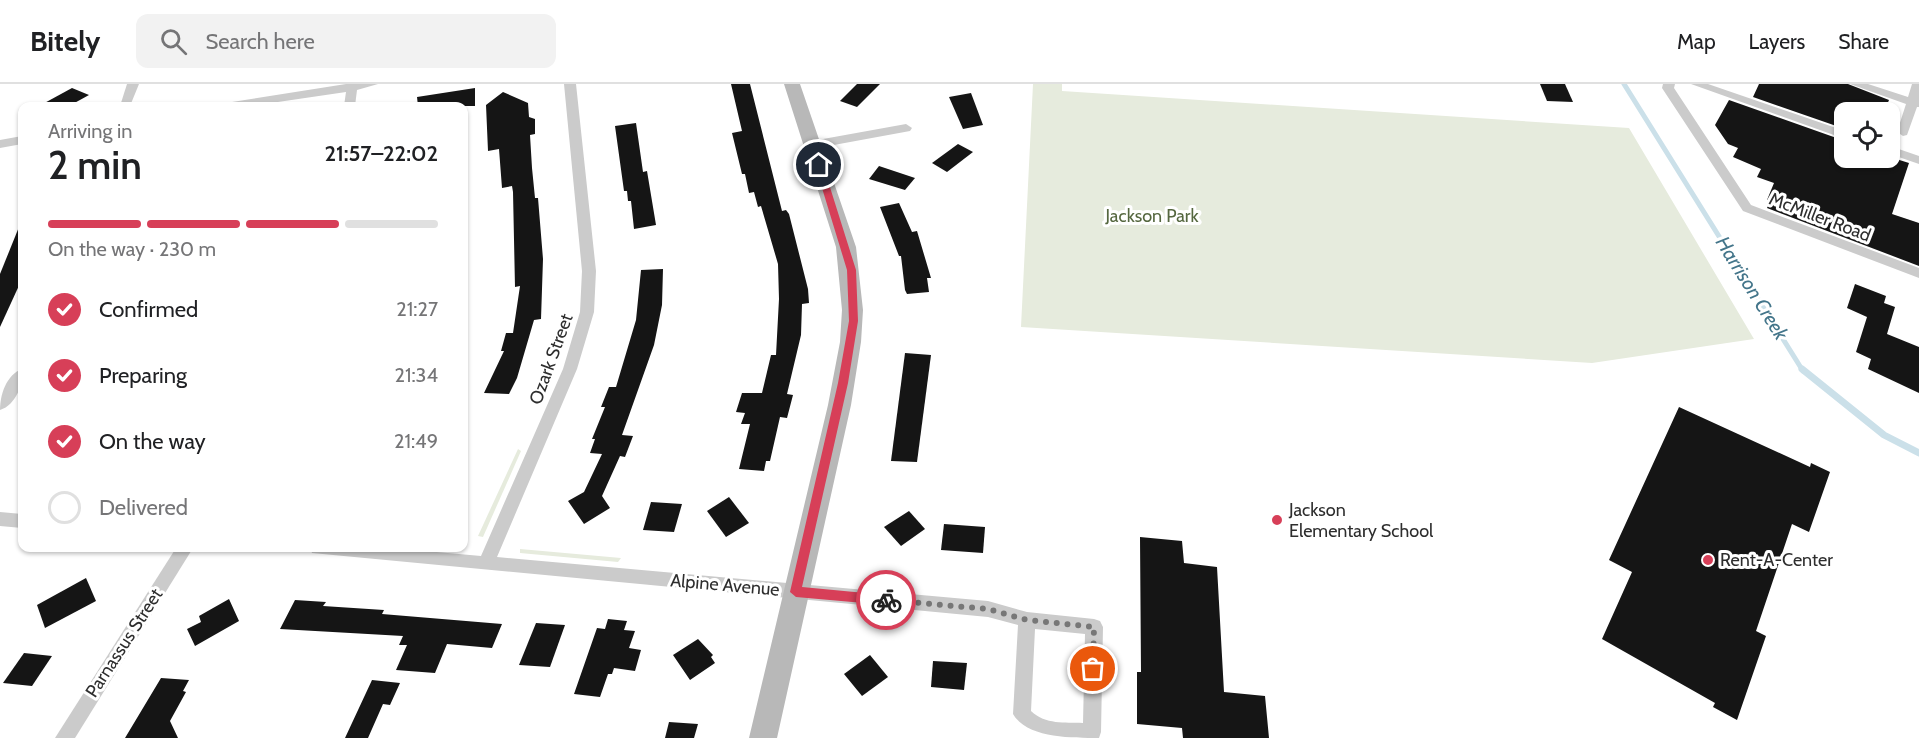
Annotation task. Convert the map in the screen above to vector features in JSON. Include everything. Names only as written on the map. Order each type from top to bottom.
[{"type":"main road","points":[[763,738],[843,383],[853,321],[852,270],[792,84]]},
{"type":"street","points":[[126,102],[133,84]]},
{"type":"street","points":[[256,102],[372,84]]},
{"type":"street","name":"Ozark Street","points":[[487,562],[570,369],[587,312],[589,271],[570,84]]},
{"type":"street","name":"McMiller Road","points":[[1669,84],[1668,88],[1747,208],[1919,273]]},
{"type":"street","points":[[1697,84],[1834,131]]},
{"type":"street","points":[[1732,96],[1738,84]]},
{"type":"street","points":[[1856,84],[1916,103]]},
{"type":"street","points":[[1904,132],[1916,103],[1918,84]]},
{"type":"street","points":[[350,102],[352,86]]},
{"type":"street","points":[[812,145],[906,128]]},
{"type":"street","points":[[0,144],[18,141]]},
{"type":"street","points":[[1900,153],[1919,160]]},
{"type":"street","points":[[0,404],[18,380]]},
{"type":"street","points":[[0,519],[18,521]]},
{"type":"street","name":"Parnassus Street","points":[[64,738],[182,552]]},
{"type":"street","name":"Alpine Avenue","points":[[366,552],[988,609],[1027,620],[1094,627],[1092,732],[1052,735]]},
{"type":"street","points":[[1027,620],[1022,714],[1032,724],[1052,735]]},
{"type":"green space","name":"Jackson Park","points":[[1033,84],[1062,84],[1062,91],[1629,128],[1754,339],[1592,363],[1021,327]]},
{"type":"green space","points":[[518,449],[521,451],[483,537],[478,536]]},
{"type":"green space","points":[[520,549],[621,558],[618,562],[520,553]]},
{"type":"building","points":[[731,84],[750,84],[782,211],[786,210],[789,214],[808,289],[809,303],[802,304],[801,335],[787,394],[793,395],[787,418],[780,417],[770,461],[766,461],[764,471],[739,469],[750,424],[741,424],[745,413],[736,412],[742,393],[762,393],[771,355],[776,355],[778,264],[761,206],[758,207],[754,192],[749,193],[745,174],[742,174],[732,133],[742,131]]},
{"type":"building","points":[[857,84],[880,84],[857,107],[840,101]]},
{"type":"building","points":[[1540,84],[1565,84],[1573,102],[1547,101]]},
{"type":"building","points":[[1759,84],[1848,84],[1889,100],[1888,102],[1834,102],[1834,125],[1753,97]]},
{"type":"building","points":[[72,88],[89,95],[76,102],[46,102]]},
{"type":"building","points":[[475,88],[475,106],[468,106],[468,102],[418,102],[417,97]]},
{"type":"building","points":[[503,92],[528,103],[529,117],[535,119],[535,134],[530,135],[543,259],[541,319],[534,320],[517,378],[509,394],[484,393],[504,351],[501,351],[506,333],[513,333],[520,286],[515,287],[512,186],[502,188],[499,149],[488,151],[486,105]]},
{"type":"building","points":[[971,93],[983,125],[963,129],[949,97]]},
{"type":"building","points":[[1729,100],[1834,137],[1834,168],[1900,168],[1900,160],[1909,163],[1892,214],[1919,223],[1919,266],[1767,208],[1770,201],[1767,200],[1774,183],[1757,177],[1761,169],[1733,157],[1738,148],[1728,144],[1715,125]]},
{"type":"building","points":[[636,123],[643,172],[647,171],[656,225],[634,229],[631,201],[628,201],[627,191],[624,191],[615,126]]},
{"type":"building","points":[[958,144],[973,152],[947,172],[932,163]]},
{"type":"building","points":[[879,166],[915,178],[905,190],[869,179]]},
{"type":"building","points":[[899,203],[912,232],[917,231],[931,278],[927,278],[929,292],[907,294],[905,290],[901,256],[899,256],[880,207]]},
{"type":"building","points":[[18,229],[18,288],[0,327],[0,274]]},
{"type":"building","points":[[663,269],[662,305],[654,345],[622,435],[633,436],[625,457],[620,456],[602,496],[610,508],[584,524],[568,501],[584,492],[602,454],[590,453],[595,439],[592,439],[605,407],[601,407],[609,387],[616,387],[636,320],[641,270]]},
{"type":"building","points":[[1855,284],[1886,296],[1884,303],[1895,307],[1887,334],[1919,347],[1919,393],[1868,369],[1871,359],[1856,352],[1867,317],[1847,308]]},
{"type":"building","points":[[905,353],[931,355],[917,462],[891,461]]},
{"type":"building","points":[[1679,407],[1810,467],[1811,463],[1830,472],[1809,532],[1792,524],[1756,631],[1766,636],[1737,720],[1713,707],[1715,703],[1602,639],[1632,572],[1609,560]]},
{"type":"building","points":[[729,497],[749,523],[726,537],[707,511]]},
{"type":"building","points":[[651,502],[682,504],[674,532],[643,530]]},
{"type":"building","points":[[909,511],[925,529],[901,546],[884,527]]},
{"type":"building","points":[[944,524],[985,527],[983,553],[941,550]]},
{"type":"building","points":[[1140,537],[1182,541],[1184,563],[1217,567],[1224,692],[1265,696],[1269,738],[1183,738],[1182,728],[1137,724],[1137,672],[1141,672]]},
{"type":"building","points":[[86,578],[96,601],[45,628],[37,605]]},
{"type":"building","points":[[229,599],[239,621],[195,646],[187,629],[201,622],[199,616]]},
{"type":"building","points":[[295,600],[326,602],[323,606],[384,610],[382,614],[502,624],[492,648],[447,644],[435,673],[396,670],[407,645],[399,645],[403,636],[280,629]]},
{"type":"building","points":[[608,619],[627,621],[624,630],[635,631],[629,648],[641,650],[635,671],[614,668],[612,674],[608,674],[600,697],[574,694],[597,628],[605,629]]},
{"type":"building","points":[[536,623],[565,625],[550,667],[519,665]]},
{"type":"building","points":[[698,639],[713,655],[711,657],[715,663],[690,680],[673,655]]},
{"type":"building","points":[[24,653],[52,656],[32,686],[3,683]]},
{"type":"building","points":[[870,655],[888,677],[862,696],[844,674]]},
{"type":"building","points":[[933,661],[967,663],[964,690],[931,687]]},
{"type":"building","points":[[161,678],[189,680],[183,691],[186,692],[170,721],[178,738],[125,738]]},
{"type":"building","points":[[372,680],[400,683],[390,705],[383,704],[368,738],[345,738]]},
{"type":"building","points":[[669,722],[698,724],[694,738],[665,738]]},
{"type":"waterway","name":"Harrison Creek","points":[[1624,84],[1803,371]]},
{"type":"waterway","name":"Harrison Creek","points":[[1802,369],[1884,435],[1919,453]]},
{"type":"way so far","points":[[886,600],[988,609],[1027,620],[1094,627],[1093,669]]},
{"type":"place","name":"Jackson Elementary School","points":[[1277,520]]},
{"type":"place","name":"Rent-A-Center","points":[[1708,560]]},
{"type":"route","points":[[819,165],[852,270],[853,321],[843,383],[796,592],[886,600]]}]
